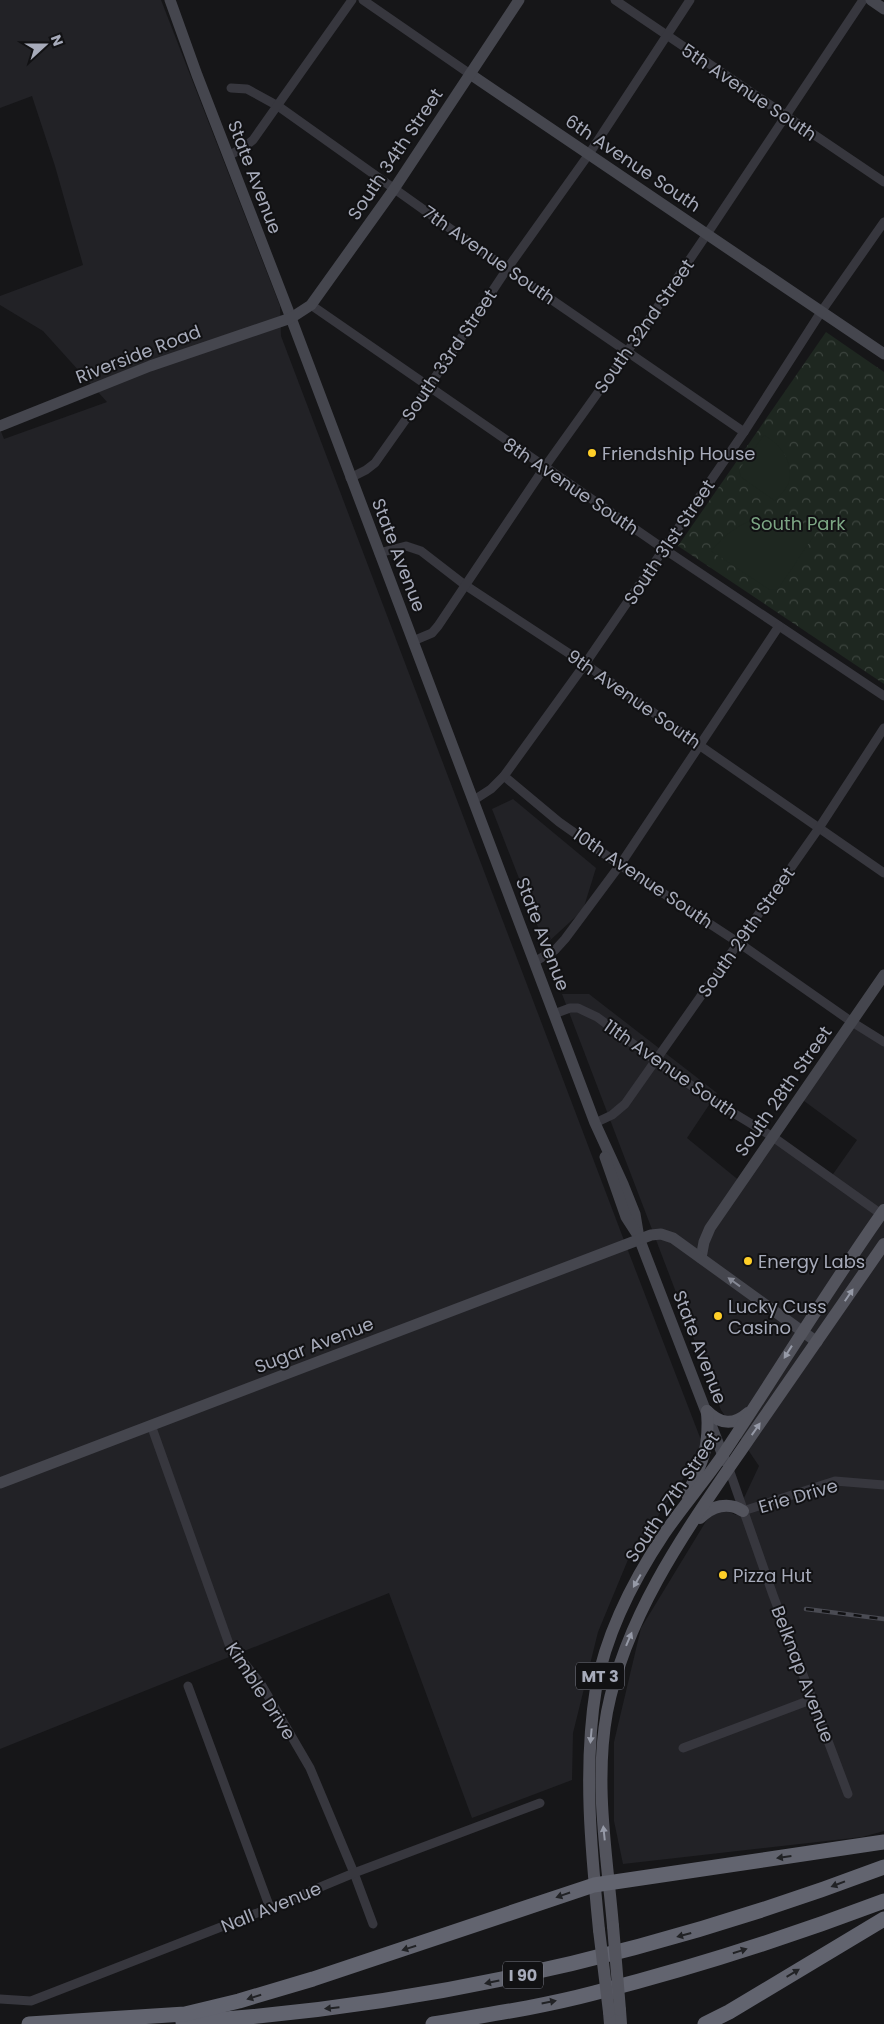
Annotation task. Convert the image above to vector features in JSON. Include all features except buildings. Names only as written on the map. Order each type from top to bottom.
[{"type":"highway","points":[[28,2024],[185,2014],[240,2002],[422,1944],[609,1881],[884,1842]]},
{"type":"highway","name":"I 90","points":[[150,2024],[218,2020],[340,2007],[483,1984],[584,1962],[701,1930],[808,1896],[884,1867]]},
{"type":"highway","name":"I 90","points":[[433,2024],[592,1994],[766,1943],[819,1926],[884,1901]]},
{"type":"highway","points":[[705,2024],[729,2012],[884,1920]]},
{"type":"main road","name":"State Avenue","points":[[170,0],[350,478],[474,800],[595,1123],[615,1187],[630,1224],[640,1238],[728,1469]]},
{"type":"main road","name":"South 34th Street","points":[[291,318],[311,306],[394,189],[519,0]]},
{"type":"main road","points":[[871,0],[884,9]]},
{"type":"main road","name":"6th Avenue South","points":[[470,74],[884,354]]},
{"type":"main road","name":"Riverside Road","points":[[0,426],[156,364],[291,318]]},
{"type":"main road","name":"South 28th Street","points":[[701,1258],[704,1242],[710,1228],[884,975]]},
{"type":"main road","name":"South 27th Street","points":[[613,2015],[599,1930],[594,1885],[588,1770],[597,1687],[606,1654],[625,1603],[664,1535],[723,1454],[802,1331],[883,1212]]},
{"type":"main road","name":"South 28th Street","points":[[682,1244],[697,1239],[710,1228]]},
{"type":"main road","name":"Sugar Avenue","points":[[0,1483],[537,1280],[640,1238],[661,1234],[673,1238],[682,1244],[817,1342]]},
{"type":"main road","name":"South 27th Street","points":[[609,1881],[603,1822],[602,1783],[607,1714],[624,1651],[640,1613],[658,1578],[728,1469],[884,1244]]},
{"type":"main road","points":[[707,1411],[715,1419],[730,1423],[739,1420],[752,1410]]},
{"type":"main road","points":[[675,1520],[706,1447],[708,1432],[707,1411]]},
{"type":"main road","points":[[692,1525],[708,1511],[719,1506],[732,1506],[743,1511]]},
{"type":"main road","name":"MT 3","points":[[609,1881],[613,1926],[613,2015],[621,2024]]},
{"type":"street","points":[[228,156],[253,140],[352,0]]},
{"type":"street","name":"6th Avenue South","points":[[363,0],[470,74]]},
{"type":"street","name":"5th Avenue South","points":[[615,0],[884,182]]},
{"type":"street","name":"South 33rd Street","points":[[350,478],[375,463],[428,388],[507,269],[589,154],[690,0]]},
{"type":"street","name":"South 32nd Street","points":[[413,641],[432,633],[544,468],[627,352],[863,0]]},
{"type":"street","name":"7th Avenue South","points":[[231,88],[247,89],[278,106],[507,269],[744,432]]},
{"type":"street","name":"South 31st Street","points":[[474,800],[491,789],[504,776],[585,664],[744,432],[821,312],[884,222]]},
{"type":"street","name":"8th Avenue South","points":[[311,306],[544,468],[884,696]]},
{"type":"street","name":"9th Avenue South","points":[[379,553],[397,547],[411,547],[421,551],[465,585],[585,664],[884,873]]},
{"type":"street","points":[[534,962],[555,950],[565,939],[620,865],[779,626]]},
{"type":"street","name":"South 29th Street","points":[[595,1123],[612,1116],[625,1104],[819,828],[884,728]]},
{"type":"street","name":"10th Avenue South","points":[[504,776],[559,822],[620,865],[739,942],[852,1022],[884,1042]]},
{"type":"street","name":"11th Avenue South","points":[[554,1014],[570,1008],[586,1011],[712,1100],[773,1137],[883,1212]]},
{"type":"street","name":"Kimble Drive","points":[[151,1425],[229,1644],[261,1684],[310,1768],[373,1924]]},
{"type":"street","name":"Belknap Avenue","points":[[728,1469],[848,1794]]},
{"type":"street","name":"Erie Drive","points":[[743,1511],[835,1481],[884,1485]]},
{"type":"street","points":[[188,1686],[270,1908]]},
{"type":"street","points":[[683,1748],[813,1699]]},
{"type":"street","name":"Nall Avenue","points":[[0,1999],[31,2001],[270,1908],[354,1873],[540,1803]]},
{"type":"shaded area","points":[[0,0],[161,0],[280,306],[281,336],[701,1440],[697,1458],[642,1540],[632,1550],[598,1632],[573,1733],[572,1780],[472,1818],[389,1593],[0,1749],[0,429],[4,439],[107,402],[43,331],[0,305],[0,296],[83,265],[55,166],[32,96],[0,108]]},
{"type":"shaded area","points":[[513,799],[596,868],[583,910],[545,945],[492,809]]},
{"type":"shaded area","points":[[562,994],[589,994],[717,1093],[687,1138],[741,1182],[773,1137],[831,1177],[857,1140],[800,1098],[852,1022],[884,1043],[884,1831],[862,1837],[623,1864],[614,1821],[614,1742],[641,1628],[708,1518],[723,1509],[736,1515],[759,1466],[721,1410]]},
{"type":"green space","name":"South Park","points":[[826,332],[884,372],[884,684],[678,546]]},
{"type":"green space","points":[[764,435],[776,443],[784,454],[789,466],[788,484],[775,501],[741,477],[739,470]]},
{"type":"green space","points":[[761,517],[791,519],[817,531],[778,589],[770,590],[711,551],[733,530],[746,522]]},
{"type":"railway","points":[[806,1609],[884,1619]]},
{"type":"place","name":"Friendship House","points":[[592,453]]},
{"type":"place","name":"Energy Labs","points":[[748,1261]]},
{"type":"place","name":"Lucky Cuss Casino","points":[[718,1316]]},
{"type":"place","name":"Pizza Hut","points":[[723,1575]]}]
